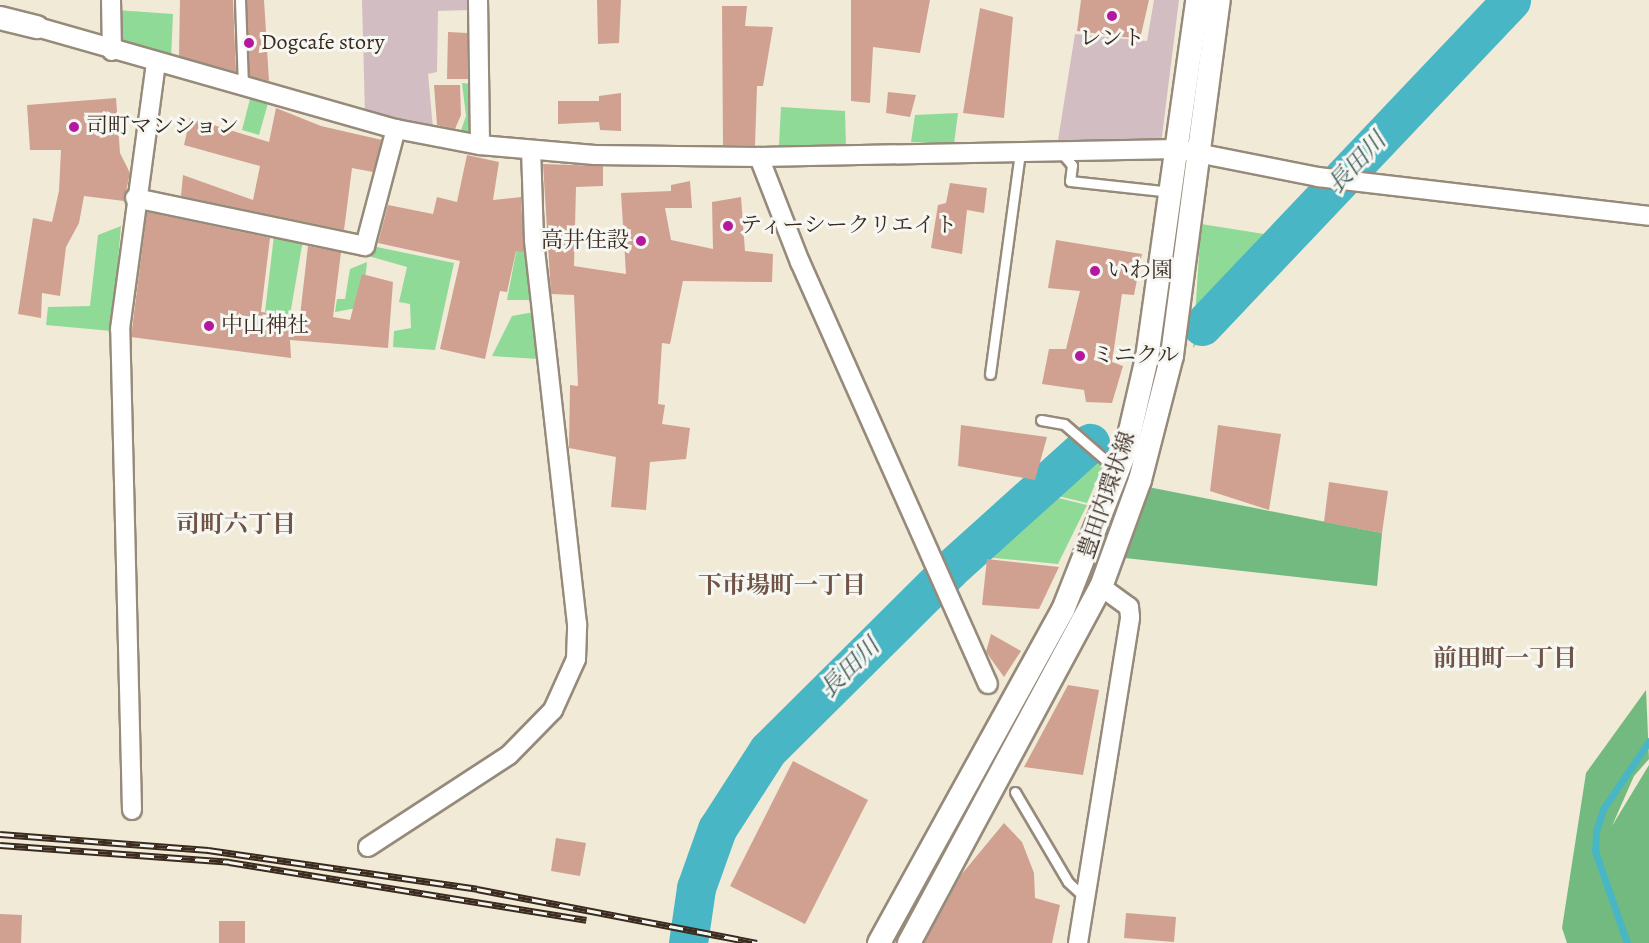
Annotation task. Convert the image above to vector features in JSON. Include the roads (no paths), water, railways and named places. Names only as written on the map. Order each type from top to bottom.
[{"type":"street","points":[[111,0],[112,51]]},
{"type":"street","points":[[478,0],[480,145]]},
{"type":"street","name":"豊田内環状線","points":[[879,943],[1063,610],[1113,466],[1147,358],[1197,0]]},
{"type":"street","name":"豊田内環状線","points":[[909,943],[1101,587],[1140,480],[1163,398],[1201,155],[1219,0]]},
{"type":"street","points":[[0,18],[37,27],[112,51],[243,84],[396,129],[480,145],[531,150],[759,158],[1177,148],[1201,155],[1318,177],[1649,216]]},
{"type":"street","points":[[132,810],[120,329],[135,198],[156,62]]},
{"type":"street","points":[[135,198],[365,246],[396,129]]},
{"type":"street","points":[[368,847],[509,755],[553,710],[576,659],[577,624],[538,286],[531,150]]},
{"type":"street","points":[[759,158],[988,684]]},
{"type":"street","points":[[1078,943],[1130,617],[1129,607],[1101,587]]},
{"type":"lane","points":[[240,0],[243,84]]},
{"type":"lane","points":[[990,374],[1020,152]]},
{"type":"lane","points":[[1061,152],[1072,165],[1070,181],[1172,192]]},
{"type":"lane","points":[[1041,420],[1064,424],[1113,466]]},
{"type":"lane","points":[[1015,792],[1068,882],[1086,898]]},
{"type":"waterway","name":"長田川","points":[[1202,326],[1511,0]]},
{"type":"waterway","name":"長田川","points":[[688,943],[696,888],[717,829],[768,750],[949,570],[1090,443]]},
{"type":"waterway","points":[[1627,943],[1595,851],[1596,831],[1603,809],[1649,741]]},
{"type":"railway","points":[[0,834],[208,850],[477,889],[757,943]]},
{"type":"railway","points":[[0,845],[229,862],[586,920]]},
{"type":"place","name":"レント","points":[[1112,16]]},
{"type":"place","name":"Dogcafe story","points":[[249,43]]},
{"type":"place","name":"司町マンション","points":[[74,127]]},
{"type":"place","name":"ティーシークリエイト","points":[[728,226]]},
{"type":"place","name":"高井住設","points":[[641,241]]},
{"type":"place","name":"いわ園","points":[[1095,271]]},
{"type":"place","name":"中山神社","points":[[209,326]]},
{"type":"place","name":"ミニクル","points":[[1080,356]]},
{"type":"district","name":"司町六丁目","points":[[236,525]]},
{"type":"district","name":"下市場町一丁目","points":[[782,586]]},
{"type":"district","name":"前田町一丁目","points":[[1505,659]]}]
